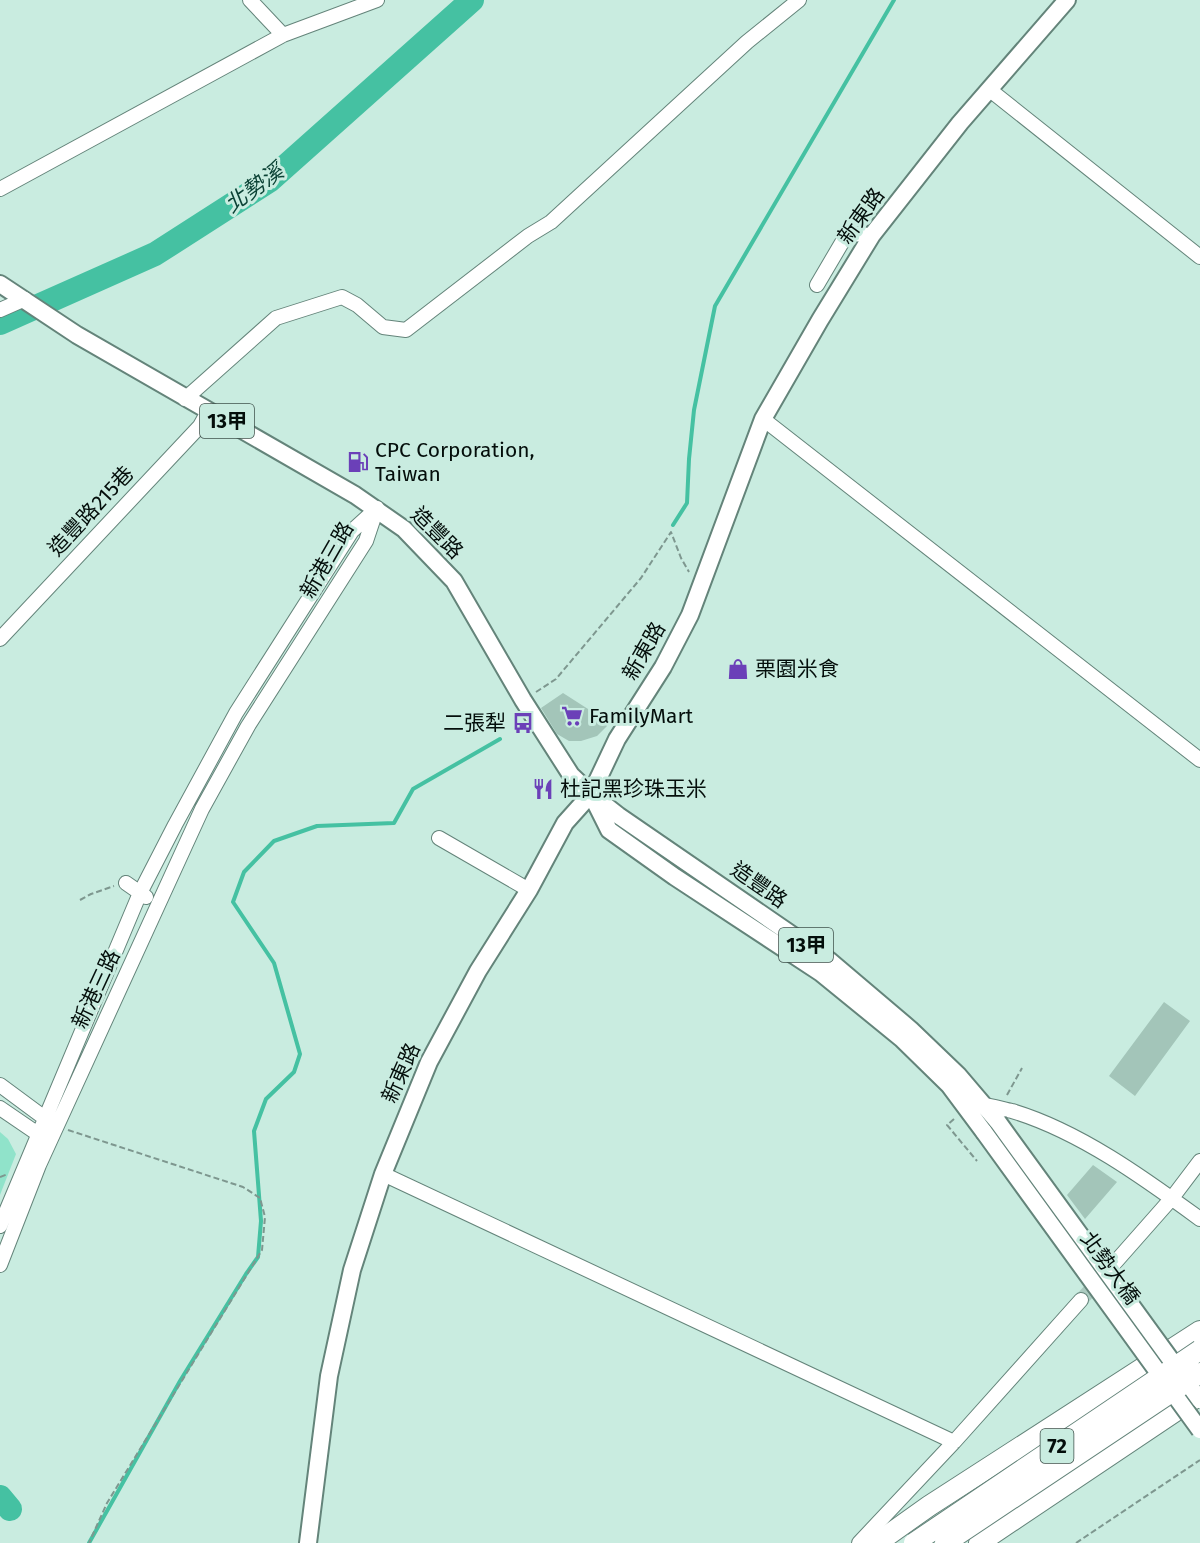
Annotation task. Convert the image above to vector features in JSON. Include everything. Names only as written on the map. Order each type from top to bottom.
[{"type":"highway","points":[[877,1543],[929,1506],[1200,1331]]},
{"type":"highway","name":"72","points":[[914,1543],[1200,1350]]},
{"type":"highway","name":"72","points":[[945,1543],[1200,1373]]},
{"type":"highway","points":[[979,1543],[1195,1399]]},
{"type":"main road","name":"新東路","points":[[308,1543],[329,1376],[352,1270],[383,1174],[429,1062],[478,972],[529,890],[565,824],[591,794],[617,739],[663,667],[690,615],[753,443],[764,419],[872,235],[960,123],[1067,0]]},
{"type":"main road","name":"13甲","points":[[0,284],[24,299]]},
{"type":"main road","name":"造豐路","points":[[24,299],[77,335],[185,399],[209,410],[377,508],[404,529],[454,581],[523,700],[571,775],[591,794],[609,830],[675,877],[821,973],[902,1039],[949,1085],[987,1115]]},
{"type":"main road","name":"北勢大橋","points":[[987,1115],[1159,1358],[1195,1399],[1200,1430]]},
{"type":"street","points":[[250,0],[283,35]]},
{"type":"street","points":[[0,189],[283,35],[377,0]]},
{"type":"street","points":[[185,399],[276,318],[342,297],[357,305],[383,327],[406,330],[528,236],[551,222],[747,42],[799,0]]},
{"type":"street","points":[[990,90],[1200,257]]},
{"type":"street","points":[[817,285],[848,234],[872,235]]},
{"type":"street","points":[[0,310],[24,299]]},
{"type":"street","name":"造豐路215巷","points":[[0,639],[200,426],[209,410]]},
{"type":"street","points":[[764,419],[1200,760]]},
{"type":"street","name":"新港三路","points":[[0,1226],[140,893],[175,825],[236,713],[352,531],[377,508]]},
{"type":"street","name":"新港三路","points":[[0,1265],[38,1167],[201,809],[248,726],[366,541],[377,508]]},
{"type":"street","points":[[439,838],[529,890]]},
{"type":"street","points":[[126,883],[158,905]]},
{"type":"street","points":[[0,1085],[57,1127]]},
{"type":"street","points":[[0,1108],[38,1134],[57,1127]]},
{"type":"street","points":[[987,1115],[1037,1119],[1070,1133],[1172,1198],[1200,1219]]},
{"type":"street","points":[[1112,1266],[1172,1198],[1200,1161]]},
{"type":"street","points":[[383,1174],[954,1442]]},
{"type":"street","points":[[859,1543],[954,1442],[1081,1300]]},
{"type":"street","points":[[937,1543],[1200,1360]]},
{"type":"path","points":[[523,700],[556,679],[641,578],[671,532],[681,558],[700,589]]},
{"type":"path","points":[[80,900],[91,894],[126,883]]},
{"type":"path","points":[[977,1161],[947,1125],[987,1115],[1022,1068]]},
{"type":"path","points":[[57,1127],[243,1187],[260,1198],[265,1217],[262,1250],[107,1503],[88,1543]]},
{"type":"path","points":[[1076,1543],[1200,1460]]},
{"type":"green space","points":[[0,1132],[8,1139],[16,1154],[0,1195]]},
{"type":"building","name":"FamilyMart","points":[[563,693],[610,723],[597,736],[581,741],[569,741],[557,734],[541,708]]},
{"type":"building","points":[[1164,1002],[1190,1021],[1135,1096],[1109,1076]]},
{"type":"building","points":[[1093,1165],[1117,1182],[1085,1219],[1067,1195]]},
{"type":"waterway","name":"北勢溪","points":[[0,323],[155,254],[269,181],[472,0]]},
{"type":"waterway","points":[[673,525],[687,503],[694,410],[715,306],[894,0]]},
{"type":"waterway","points":[[89,1543],[180,1381],[258,1257],[261,1221],[254,1131],[266,1099],[294,1072],[300,1054],[274,963],[233,902],[244,872],[274,841],[317,826],[394,823],[413,789],[500,739]]},
{"type":"waterway","points":[[0,1497],[10,1509]]},
{"type":"tunnel","points":[[1081,1300],[1112,1266]]},
{"type":"place","name":"CPC Corporation, Taiwan","points":[[358,462]]},
{"type":"place","name":"栗園米食","points":[[738,669]]},
{"type":"place","name":"FamilyMart","points":[[572,716]]},
{"type":"place","name":"二張犁","points":[[523,723]]},
{"type":"place","name":"杜記黑珍珠玉米","points":[[543,789]]}]
